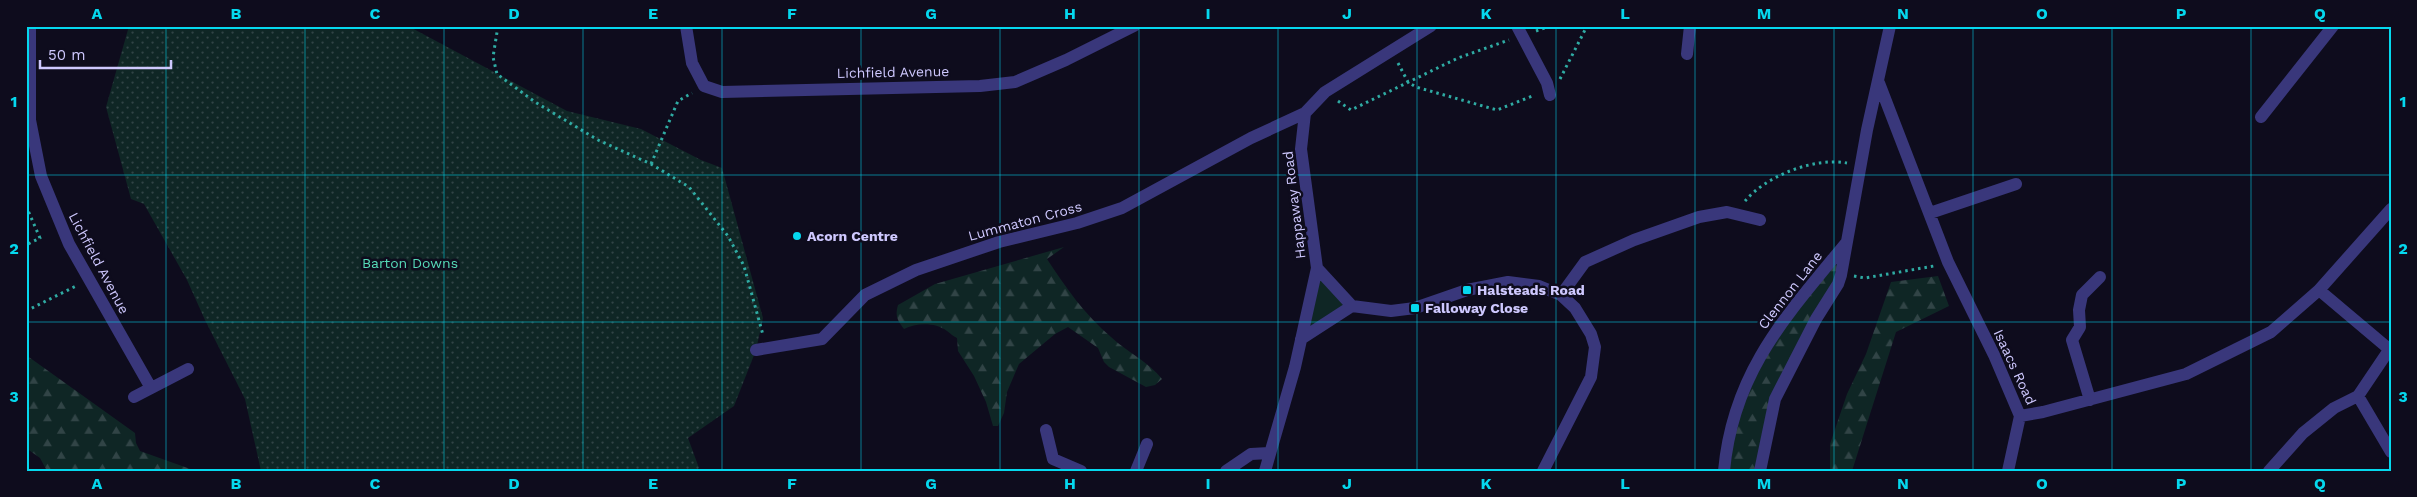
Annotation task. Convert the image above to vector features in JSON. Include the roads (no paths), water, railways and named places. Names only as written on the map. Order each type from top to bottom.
[{"type":"street","name":"Lichfield Avenue","points":[[30,26],[30,120],[41,176],[69,244],[151,388]]},
{"type":"street","name":"Lichfield Avenue","points":[[686,26],[692,63],[704,86],[722,92],[980,86],[1015,82],[1066,60],[1134,26]]},
{"type":"street","points":[[1305,113],[1325,92],[1431,26]]},
{"type":"street","points":[[1687,54],[1690,26]]},
{"type":"street","name":"Clennon Lane","points":[[1760,471],[1774,399],[1816,319],[1838,284],[1841,275],[1860,166],[1890,26]]},
{"type":"street","points":[[2262,117],[2333,26]]},
{"type":"street","points":[[1519,31],[1549,92]]},
{"type":"street","name":"Isaacs Road","points":[[1879,83],[1948,262],[1994,355],[2020,416],[2043,412],[2186,374],[2271,332],[2320,290],[2391,208]]},
{"type":"street","name":"Happaway Road","points":[[1265,471],[1296,367],[1317,268],[1302,149],[1305,113]]},
{"type":"street","name":"Lummaton Cross","points":[[761,349],[822,339],[865,295],[916,270],[999,242],[1078,223],[1122,208],[1251,138],[1305,113]]},
{"type":"street","points":[[1930,213],[2016,184]]},
{"type":"street","points":[[1560,295],[1585,262],[1634,240],[1699,217],[1727,212],[1760,220]]},
{"type":"street","name":"Clennon Lane","points":[[1724,471],[1732,418],[1752,369],[1781,323],[1846,243]]},
{"type":"street","points":[[1317,268],[1352,306],[1391,311],[1415,308],[1467,290],[1508,282],[1539,286],[1560,295],[1575,308],[1591,334],[1595,348],[1591,377],[1543,471]]},
{"type":"street","points":[[2090,400],[2072,340],[2080,328],[2079,310],[2082,295],[2100,277]]},
{"type":"street","points":[[2269,471],[2303,433],[2334,408],[2358,396],[2390,348],[2320,290]]},
{"type":"street","points":[[1302,339],[1352,306]]},
{"type":"street","points":[[134,397],[188,369]]},
{"type":"street","points":[[2358,396],[2391,452]]},
{"type":"street","points":[[2008,471],[2020,416]]},
{"type":"street","points":[[1046,430],[1053,459],[1081,471]]},
{"type":"street","points":[[1136,471],[1147,444]]},
{"type":"street","points":[[1226,471],[1251,454],[1269,454]]},
{"type":"place","name":"Acorn Centre","points":[[797,236]]},
{"type":"place","name":"Halsteads Road","points":[[1467,290]]},
{"type":"place","name":"Falloway Close","points":[[1415,308]]},
{"type":"park label","name":"Barton Downs","points":[[410,263]]}]
